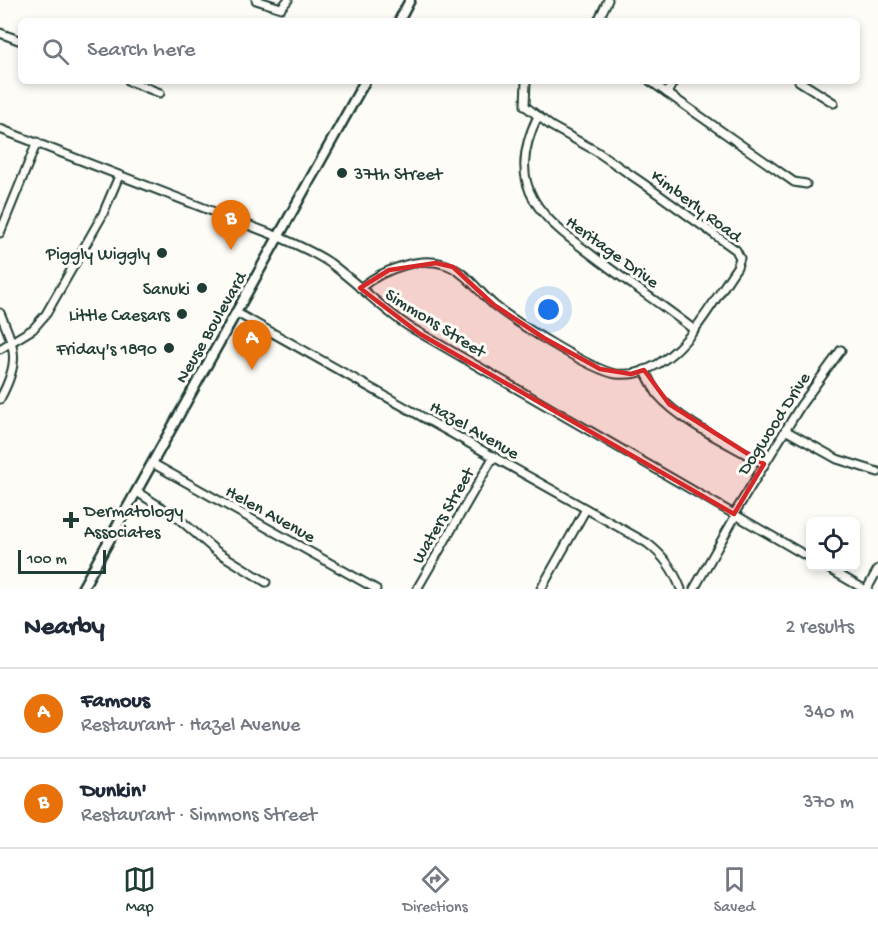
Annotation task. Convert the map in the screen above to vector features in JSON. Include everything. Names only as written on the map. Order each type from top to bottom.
[{"type":"main road","points":[[401,18],[410,0]]},
{"type":"main road","name":"Neuse Boulevard","points":[[82,589],[363,84]]},
{"type":"street","points":[[256,0],[281,8],[288,0]]},
{"type":"street","points":[[599,18],[608,0]]},
{"type":"street","points":[[0,33],[18,40]]},
{"type":"street","points":[[137,84],[160,93]]},
{"type":"street","points":[[526,84],[525,106],[538,116]]},
{"type":"street","points":[[654,84],[794,182],[806,184]]},
{"type":"street","points":[[667,93],[672,84]]},
{"type":"street","points":[[804,84],[834,103]]},
{"type":"street","name":"Heritage Drive","points":[[538,116],[527,149],[526,184],[542,213],[578,246],[693,329]]},
{"type":"street","name":"Kimberly Road","points":[[360,288],[375,276],[388,270],[436,263],[453,267],[510,316],[600,369],[615,374],[644,370],[677,348],[737,267],[740,258],[736,250],[596,151],[538,116]]},
{"type":"street","name":"Simmons Street","points":[[0,129],[279,237],[321,257],[383,309],[420,334],[806,556]]},
{"type":"street","points":[[0,232],[38,142]]},
{"type":"street","points":[[0,349],[33,329],[46,314],[102,216],[119,176]]},
{"type":"street","points":[[0,313],[13,342],[15,364],[0,399]]},
{"type":"street","name":"Hazel Avenue","points":[[237,313],[494,456],[660,553],[674,570],[681,589]]},
{"type":"street","name":"Dogwood Drive","points":[[735,515],[785,430],[841,350]]},
{"type":"street","points":[[644,370],[658,395],[693,423],[764,464]]},
{"type":"street","points":[[785,430],[837,459],[878,472]]},
{"type":"street","name":"Waters Street","points":[[417,589],[494,456]]},
{"type":"street","name":"Helen Avenue","points":[[152,463],[376,589]]},
{"type":"street","points":[[137,492],[178,518],[216,551],[266,582]]},
{"type":"street","points":[[541,589],[586,509]]},
{"type":"street","points":[[694,589],[735,515]]},
{"type":"street","points":[[831,571],[865,589],[878,569]]},
{"type":"highlighted area","points":[[436,263],[453,267],[494,305],[544,338],[600,369],[631,374],[644,370],[669,404],[764,464],[734,514],[420,334],[360,288],[389,270]]},
{"type":"place","name":"37th Street","points":[[342,173]]},
{"type":"place","name":"Dunkin'","points":[[231,250]]},
{"type":"place","name":"Piggly Wiggly","points":[[162,253]]},
{"type":"place","name":"Sanuki","points":[[202,288]]},
{"type":"place","name":"Little Caesars","points":[[182,314]]},
{"type":"place","name":"Friday's 1890","points":[[169,348]]},
{"type":"place","name":"Famous","points":[[252,370]]},
{"type":"place","name":"Dermatology Associates","points":[[71,520]]}]
